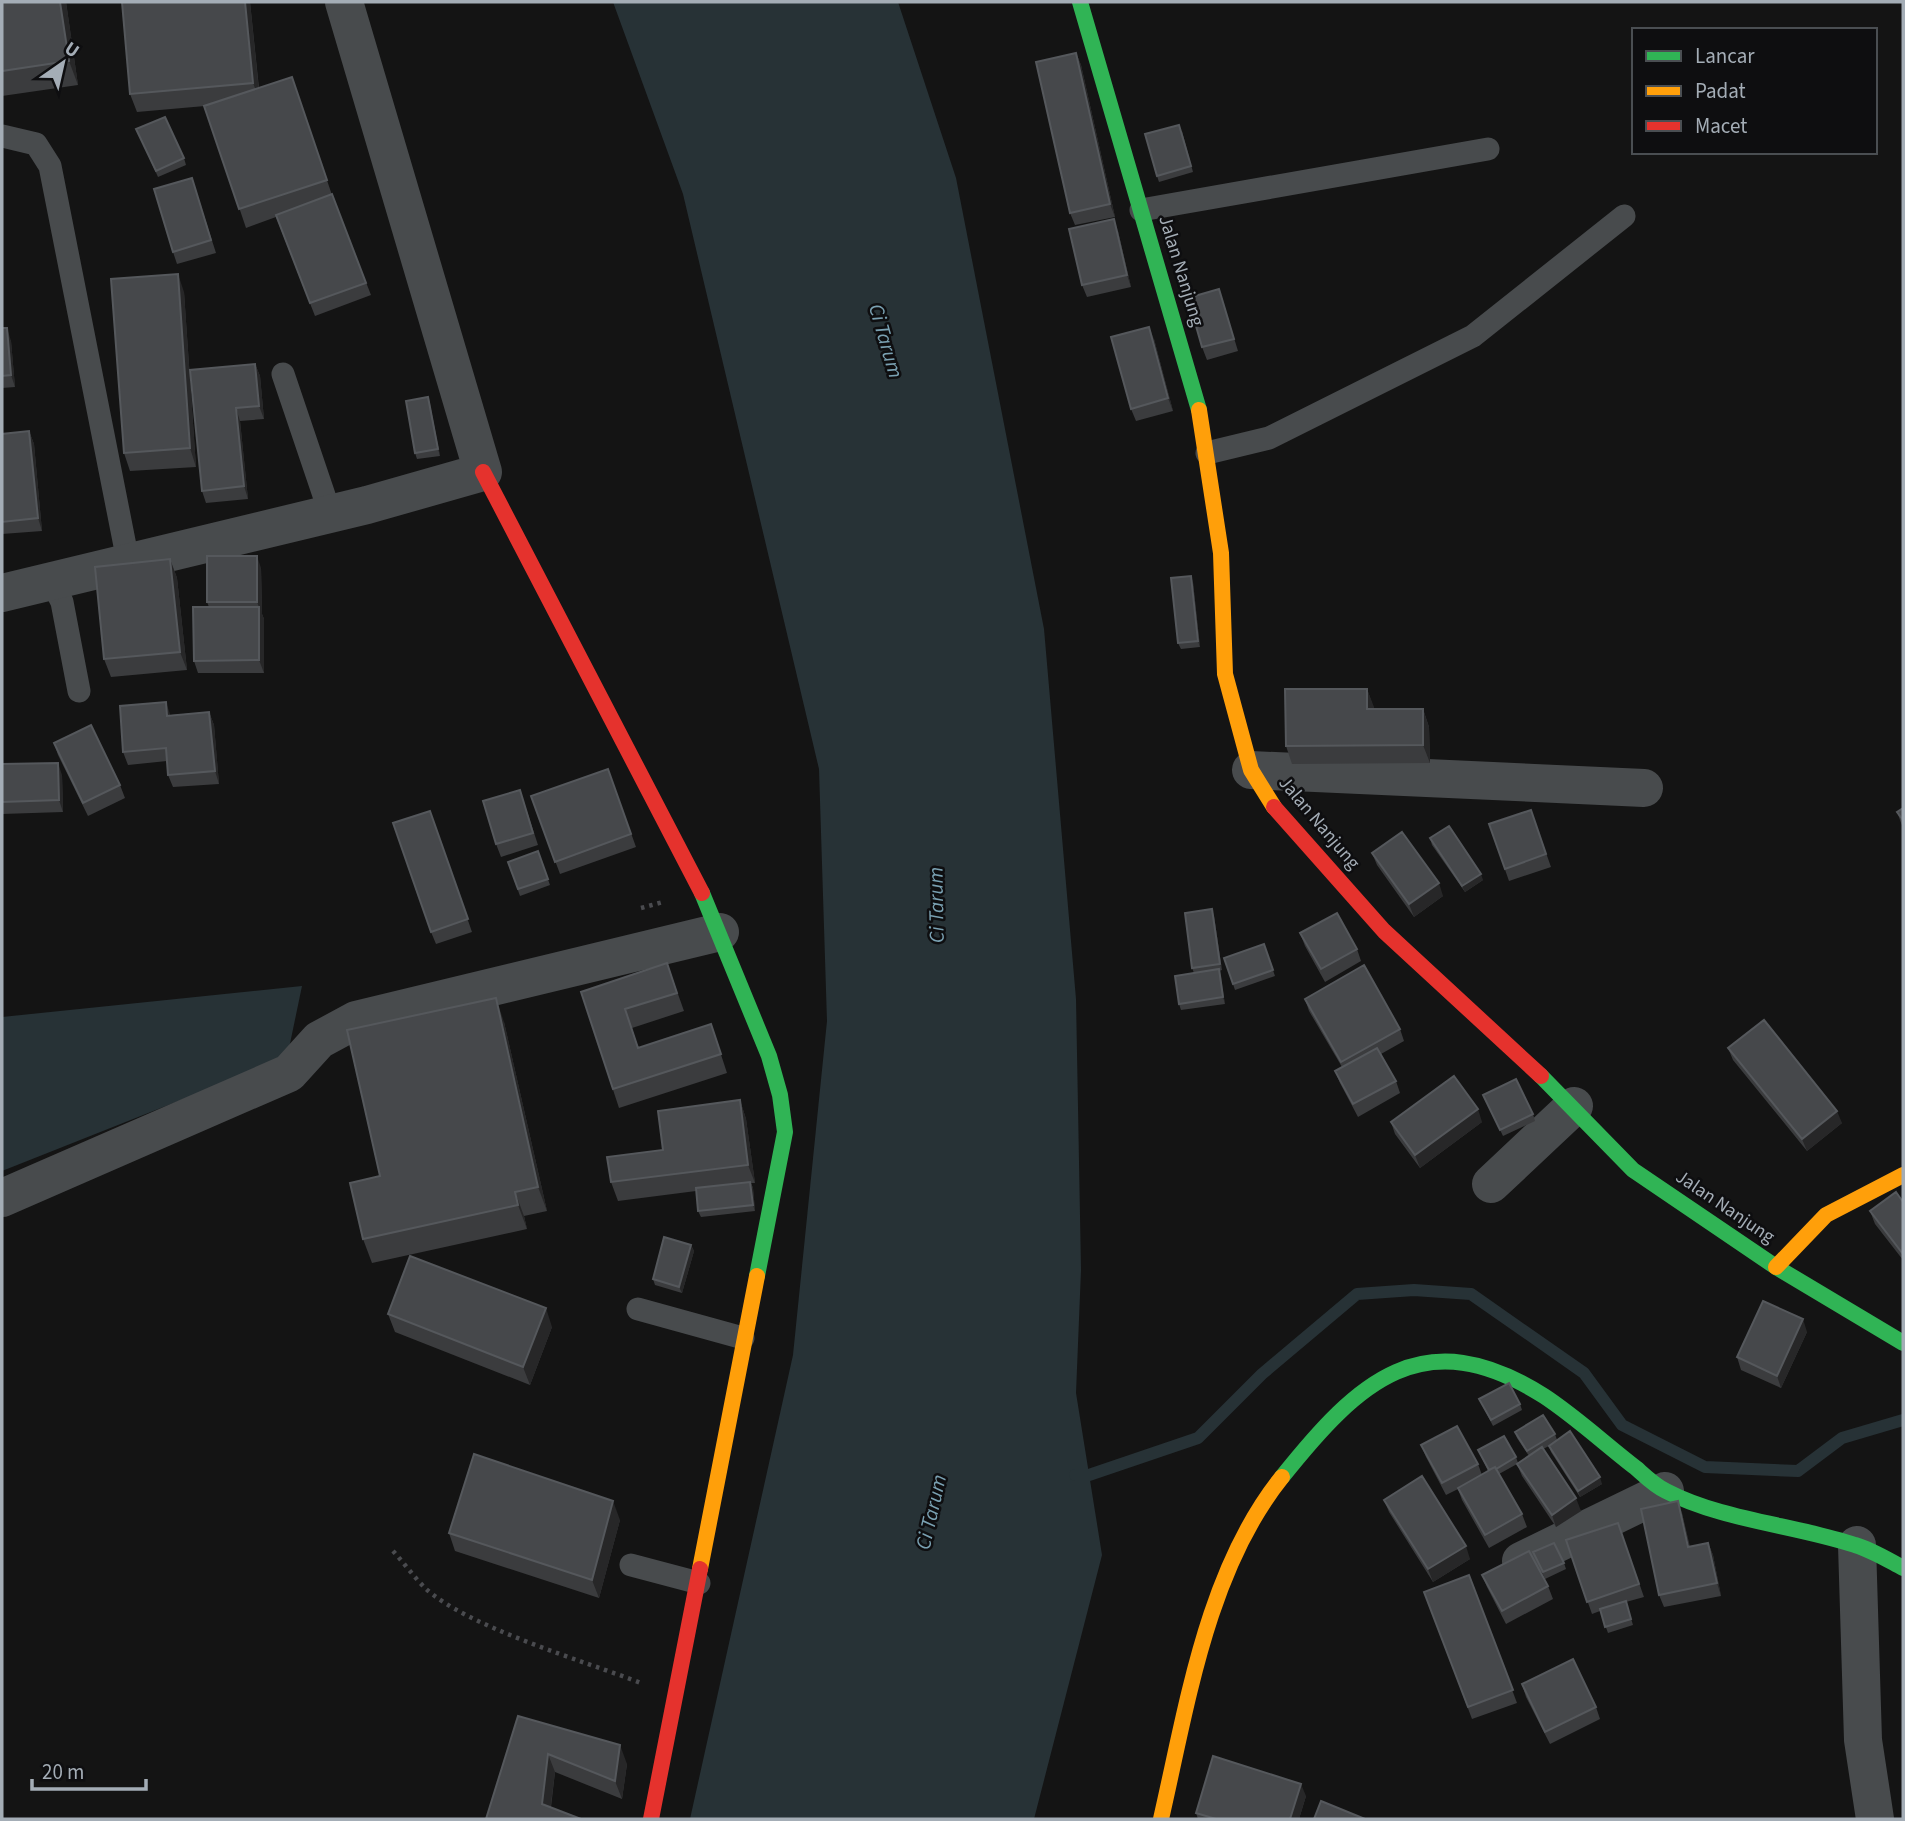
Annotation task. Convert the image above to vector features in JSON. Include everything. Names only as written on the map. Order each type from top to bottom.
[{"type":"street","points":[[344,2],[483,472],[624,740],[720,932],[769,1056],[780,1095],[785,1132],[743,1338],[677,1697],[651,1819]]},
{"type":"street","name":"Jalan Nanjung","points":[[1080,2],[1196,392],[1221,553],[1225,674],[1235,720],[1251,770],[1276,810],[1384,931],[1574,1106],[1633,1170],[1776,1266],[1903,1343]]},
{"type":"street","points":[[2,593],[330,513],[483,472]]},
{"type":"street","points":[[1251,770],[1644,788]]},
{"type":"street","points":[[2,1198],[289,1073],[319,1040],[356,1020],[720,932]]},
{"type":"street","points":[[1491,1184],[1574,1106]]},
{"type":"street","points":[[1776,1266],[1826,1215],[1903,1175]]},
{"type":"street","points":[[1161,1819],[1195,1669],[1222,1585],[1265,1499],[1319,1431],[1378,1379],[1419,1363],[1456,1360],[1510,1379],[1544,1396],[1665,1491],[1714,1508],[1857,1545],[1903,1569]]},
{"type":"street","points":[[1521,1561],[1665,1491]]},
{"type":"street","points":[[1857,1545],[1863,1740],[1875,1819]]},
{"type":"lane","points":[[2,136],[36,144],[50,166],[128,561]]},
{"type":"lane","points":[[1141,210],[1488,149]]},
{"type":"lane","points":[[1207,453],[1269,438],[1473,336],[1625,216]]},
{"type":"lane","points":[[283,374],[330,513]]},
{"type":"lane","points":[[52,582],[62,602],[79,691]]},
{"type":"lane","points":[[638,1310],[743,1338]]},
{"type":"lane","points":[[631,1565],[699,1583]]},
{"type":"path","points":[[393,1551],[426,1589],[457,1609],[508,1632],[677,1697]]},
{"type":"water","name":"Ci Tarum","points":[[613,2],[898,2],[956,178],[1044,629],[1076,999],[1081,1270],[1076,1393],[1102,1555],[1034,1819],[690,1819],[793,1355],[827,1021],[819,769],[683,194]]},
{"type":"water","points":[[302,986],[287,1058],[2,1171],[2,1017]]},
{"type":"building","points":[[2,2],[60,2],[69,61],[2,71]]},
{"type":"building","points":[[122,2],[245,2],[253,83],[130,94]]},
{"type":"building","points":[[1076,53],[1110,204],[1070,213],[1036,62]]},
{"type":"building","points":[[292,77],[327,180],[239,209],[204,106]]},
{"type":"building","points":[[165,117],[184,158],[156,171],[136,129]]},
{"type":"building","points":[[1179,125],[1191,166],[1157,176],[1145,134]]},
{"type":"building","points":[[192,178],[211,240],[173,252],[154,189]]},
{"type":"building","points":[[332,194],[366,283],[310,303],[276,215]]},
{"type":"building","points":[[1114,219],[1127,275],[1082,285],[1069,229]]},
{"type":"building","points":[[178,274],[190,448],[124,453],[111,279]]},
{"type":"building","points":[[1219,289],[1234,339],[1202,347],[1188,298]]},
{"type":"building","points":[[1149,327],[1168,398],[1131,409],[1111,337]]},
{"type":"building","points":[[2,328],[7,328],[11,375],[2,376]]},
{"type":"building","points":[[255,364],[259,406],[236,408],[244,486],[202,491],[190,370]]},
{"type":"building","points":[[428,397],[438,449],[415,453],[406,401]]},
{"type":"building","points":[[29,431],[38,518],[2,522],[2,434]]},
{"type":"building","points":[[207,556],[257,556],[257,602],[207,602]]},
{"type":"building","points":[[170,559],[180,652],[104,659],[95,567]]},
{"type":"building","points":[[1191,576],[1198,641],[1178,643],[1171,578]]},
{"type":"building","points":[[193,607],[259,607],[259,660],[194,661]]},
{"type":"building","points":[[1285,689],[1367,689],[1367,709],[1423,709],[1423,745],[1286,746]]},
{"type":"building","points":[[166,702],[167,716],[209,712],[215,771],[168,775],[166,748],[123,752],[120,706]]},
{"type":"building","points":[[91,725],[120,785],[83,803],[54,743]]},
{"type":"building","points":[[58,763],[59,800],[2,802],[2,764]]},
{"type":"building","points":[[608,769],[631,834],[555,862],[531,796]]},
{"type":"building","points":[[520,790],[533,833],[496,844],[483,801]]},
{"type":"building","points":[[1903,808],[1903,820],[1897,812]]},
{"type":"building","points":[[1531,810],[1546,854],[1505,869],[1489,824]]},
{"type":"building","points":[[430,811],[468,919],[431,932],[393,823]]},
{"type":"building","points":[[1449,826],[1481,874],[1462,886],[1430,838]]},
{"type":"building","points":[[1402,832],[1439,883],[1409,904],[1372,853]]},
{"type":"building","points":[[538,851],[548,879],[518,889],[508,862]]},
{"type":"building","points":[[1212,909],[1220,964],[1192,968],[1185,913]]},
{"type":"building","points":[[1337,913],[1357,949],[1321,969],[1300,933]]},
{"type":"building","points":[[1264,944],[1273,970],[1233,984],[1224,958]]},
{"type":"building","points":[[667,963],[677,993],[625,1009],[638,1048],[711,1024],[721,1054],[613,1089],[581,992]]},
{"type":"building","points":[[1364,965],[1400,1029],[1341,1062],[1305,999]]},
{"type":"building","points":[[1219,969],[1223,997],[1179,1004],[1175,976]]},
{"type":"building","points":[[496,998],[538,1187],[515,1192],[518,1205],[363,1239],[350,1183],[380,1176],[347,1030]]},
{"type":"building","points":[[1764,1020],[1837,1111],[1802,1139],[1728,1048]]},
{"type":"building","points":[[1377,1048],[1396,1081],[1353,1104],[1335,1071]]},
{"type":"building","points":[[1454,1076],[1478,1109],[1415,1155],[1391,1122]]},
{"type":"building","points":[[1516,1079],[1533,1114],[1500,1130],[1483,1095]]},
{"type":"building","points":[[740,1100],[748,1165],[611,1182],[607,1157],[663,1150],[658,1111]]},
{"type":"building","points":[[750,1182],[753,1205],[698,1211],[696,1188]]},
{"type":"building","points":[[1896,1192],[1903,1202],[1903,1254],[1870,1211]]},
{"type":"building","points":[[664,1237],[691,1245],[679,1287],[653,1279]]},
{"type":"building","points":[[410,1256],[546,1308],[523,1367],[388,1314]]},
{"type":"building","points":[[1763,1301],[1803,1319],[1777,1376],[1737,1357]]},
{"type":"building","points":[[1509,1383],[1520,1404],[1491,1420],[1479,1399]]},
{"type":"building","points":[[1543,1415],[1555,1434],[1527,1451],[1515,1432]]},
{"type":"building","points":[[1457,1426],[1478,1464],[1442,1483],[1421,1445]]},
{"type":"building","points":[[1570,1431],[1600,1477],[1578,1491],[1549,1446]]},
{"type":"building","points":[[1504,1436],[1516,1457],[1496,1469],[1495,1467],[1489,1470],[1478,1450]]},
{"type":"building","points":[[1542,1447],[1576,1498],[1552,1515],[1517,1464]]},
{"type":"building","points":[[474,1454],[613,1501],[592,1580],[449,1533]]},
{"type":"building","points":[[1495,1467],[1522,1514],[1485,1535],[1458,1488]]},
{"type":"building","points":[[1422,1476],[1466,1546],[1428,1569],[1384,1500]]},
{"type":"building","points":[[1678,1501],[1688,1547],[1708,1543],[1717,1583],[1659,1595],[1641,1509]]},
{"type":"building","points":[[1618,1523],[1639,1584],[1587,1602],[1566,1540]]},
{"type":"building","points":[[1554,1543],[1564,1563],[1543,1572],[1533,1552]]},
{"type":"building","points":[[1529,1551],[1548,1586],[1502,1611],[1482,1575]]},
{"type":"building","points":[[1469,1575],[1513,1690],[1468,1707],[1424,1592]]},
{"type":"building","points":[[1626,1601],[1631,1619],[1605,1627],[1600,1609]]},
{"type":"building","points":[[1573,1659],[1596,1707],[1545,1732],[1522,1684]]},
{"type":"building","points":[[518,1716],[620,1745],[615,1781],[548,1754],[542,1804],[581,1819],[486,1819]]},
{"type":"building","points":[[1213,1756],[1301,1784],[1290,1819],[1216,1819],[1196,1813]]},
{"type":"building","points":[[1321,1801],[1365,1819],[1314,1819]]},
{"type":"waterway","points":[[1075,1475],[1089,1475],[1198,1438],[1262,1374],[1357,1294],[1414,1290],[1471,1294],[1584,1373],[1622,1425],[1705,1467],[1798,1471],[1842,1438],[1903,1420]]},
{"type":"traffic: fast","points":[[1080,2],[1199,410]]},
{"type":"traffic: fast","points":[[702,893],[769,1056],[780,1095],[785,1132],[757,1276]]},
{"type":"traffic: fast","points":[[1541,1076],[1633,1170],[1776,1267],[1903,1343]]},
{"type":"traffic: fast","points":[[1282,1477],[1338,1413],[1366,1389],[1396,1372],[1428,1363],[1463,1363],[1501,1373],[1544,1396],[1654,1484],[1687,1501],[1734,1516],[1855,1545],[1903,1568]]},
{"type":"traffic: slow","points":[[1199,410],[1221,553],[1225,674],[1251,770],[1274,807]]},
{"type":"traffic: slow","points":[[1776,1267],[1826,1215],[1903,1175]]},
{"type":"traffic: slow","points":[[700,1569],[757,1276]]},
{"type":"traffic: slow","points":[[1161,1819],[1191,1686],[1218,1596],[1235,1554],[1256,1514],[1282,1477]]},
{"type":"traffic: jam","points":[[483,472],[702,893]]},
{"type":"traffic: jam","points":[[1274,807],[1384,931],[1541,1076]]},
{"type":"traffic: jam","points":[[651,1819],[700,1569]]}]
